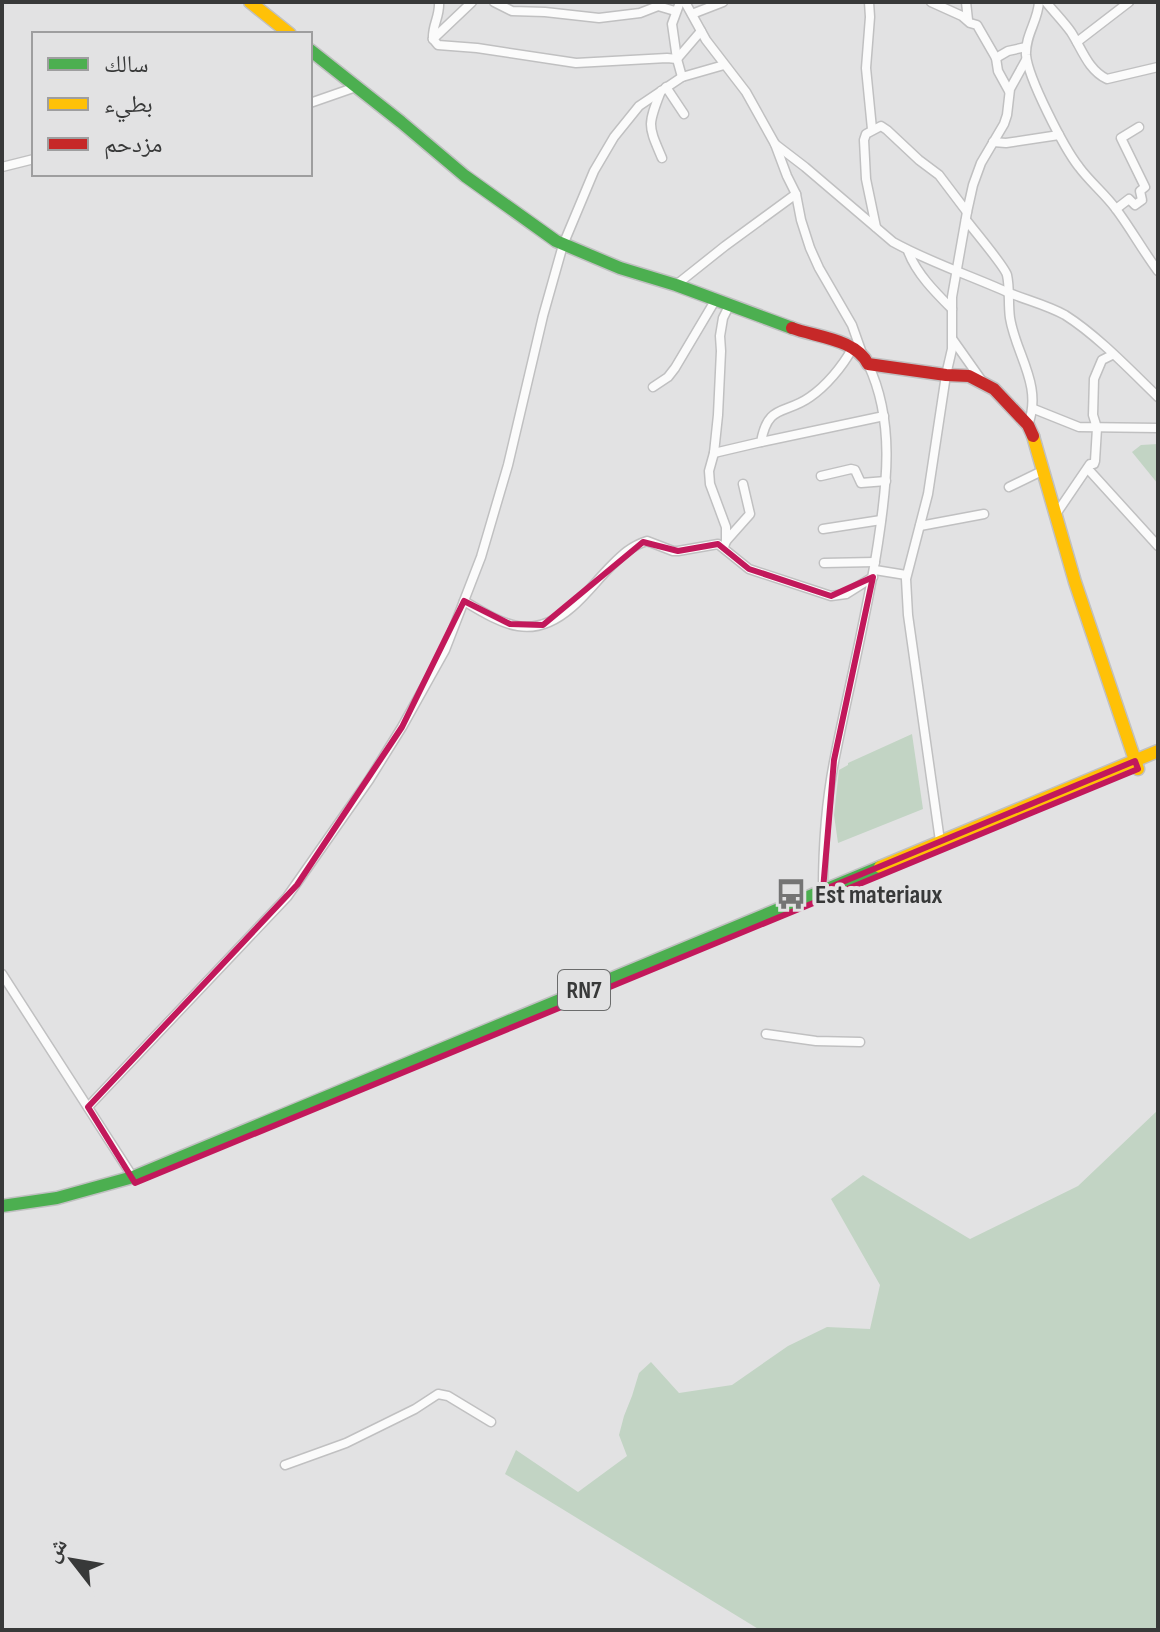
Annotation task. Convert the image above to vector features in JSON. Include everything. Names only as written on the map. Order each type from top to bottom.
[{"type":"main road","points":[[250,2],[288,32]]},
{"type":"main road","points":[[312,52],[465,176],[563,245],[810,335],[837,340],[861,356],[946,375],[969,376],[994,389],[1028,425],[1044,470],[1075,582],[1136,765]]},
{"type":"main road","name":"RN7","points":[[2,1215],[59,1205],[134,1180],[1136,765],[1158,751]]},
{"type":"main road","name":"RN7","points":[[2,1206],[57,1198],[134,1180],[940,842],[1136,765],[1158,761]]},
{"type":"street","points":[[439,2],[440,14],[433,30],[433,39],[438,45],[576,63],[677,59]]},
{"type":"street","points":[[433,39],[472,2]]},
{"type":"street","points":[[494,2],[512,11],[582,17],[617,17],[658,6],[675,11]]},
{"type":"street","points":[[682,77],[672,24],[675,11],[682,2],[746,92],[775,144],[796,194],[810,248],[852,325],[861,356],[875,378],[884,416],[887,461],[881,520],[874,570],[834,760],[825,837],[823,890]]},
{"type":"street","points":[[692,14],[723,2]]},
{"type":"street","points":[[869,2],[866,68],[872,129]]},
{"type":"street","points":[[931,2],[977,25],[996,58],[998,71],[1009,91]]},
{"type":"street","points":[[966,2],[968,21]]},
{"type":"street","points":[[1039,2],[1039,11],[1031,26],[1026,47],[1029,70],[1066,150],[1116,209],[1158,271]]},
{"type":"street","points":[[1046,2],[1069,29],[1099,75],[1107,79],[1158,67]]},
{"type":"street","points":[[1077,42],[1129,2]]},
{"type":"street","points":[[677,59],[701,31]]},
{"type":"street","points":[[996,58],[1008,51],[1026,47]]},
{"type":"street","points":[[940,842],[908,615],[906,575],[928,494],[952,349],[956,271],[973,185],[981,163],[1007,115],[1009,91],[1026,60]]},
{"type":"street","points":[[88,1107],[297,885],[402,727],[445,650],[481,557],[508,465],[563,245],[594,171],[614,137],[639,106],[682,77],[724,65]]},
{"type":"street","points":[[312,102],[356,87]]},
{"type":"street","points":[[664,89],[684,114]]},
{"type":"street","points":[[662,158],[649,123],[664,89]]},
{"type":"street","points":[[876,227],[863,157],[864,137],[881,126],[939,175],[1005,270],[1013,330],[1029,377],[1034,409],[1028,425]]},
{"type":"street","points":[[1116,209],[1129,199],[1135,205],[1142,200],[1140,191],[1145,187],[1121,138],[1139,127]]},
{"type":"street","points":[[993,142],[1059,135]]},
{"type":"street","points":[[775,144],[885,237],[908,251],[1062,313],[1083,328],[1158,397]]},
{"type":"street","points":[[2,167],[32,160]]},
{"type":"street","points":[[676,285],[796,194]]},
{"type":"street","points":[[908,251],[913,263],[952,309]]},
{"type":"street","points":[[653,387],[675,368],[716,299]]},
{"type":"street","points":[[725,544],[726,527],[710,484],[709,471],[714,453],[720,336],[723,318],[730,304]]},
{"type":"street","points":[[952,339],[982,382]]},
{"type":"street","points":[[1055,516],[1090,464],[1094,464],[1097,428],[1093,415],[1094,379],[1102,360],[1112,355]]},
{"type":"street","points":[[761,442],[769,419],[779,410],[808,399],[841,366],[861,356]]},
{"type":"street","points":[[1034,409],[1079,427],[1158,428]]},
{"type":"street","points":[[714,453],[884,416]]},
{"type":"street","points":[[821,476],[851,469],[855,470],[861,483],[886,481]]},
{"type":"street","points":[[1088,469],[1158,546]]},
{"type":"street","points":[[1009,487],[1044,470]]},
{"type":"street","points":[[725,544],[750,514],[743,484]]},
{"type":"street","points":[[920,526],[984,514]]},
{"type":"street","points":[[823,529],[881,520]]},
{"type":"street","points":[[464,601],[500,621],[533,628],[543,625],[572,607],[625,552],[647,541],[673,551],[725,544],[749,569],[831,596],[846,594],[874,570]]},
{"type":"street","points":[[824,563],[906,575]]},
{"type":"street","points":[[2,974],[134,1180]]},
{"type":"street","points":[[766,1034],[816,1041],[860,1042]]},
{"type":"street","points":[[285,1465],[346,1443],[415,1409],[438,1394],[448,1396],[491,1422]]},
{"type":"highlighted area","points":[[643,542],[678,551],[718,544],[749,569],[831,596],[873,577],[834,760],[823,890],[1135,761],[1138,769],[145,1180],[135,1183],[88,1107],[297,885],[402,727],[464,601],[510,624],[543,625]]},
{"type":"green space","points":[[1158,444],[1158,484],[1132,452],[1141,445]]},
{"type":"green space","points":[[912,734],[923,809],[838,843],[834,815],[839,770]]},
{"type":"green space","points":[[1158,1110],[1158,1630],[760,1630],[505,1474],[516,1450],[578,1492],[627,1456],[619,1435],[639,1373],[651,1362],[679,1393],[732,1385],[788,1346],[827,1327],[870,1329],[880,1285],[831,1199],[863,1175],[970,1239],[1078,1186]]},
{"type":"traffic: fast","points":[[312,52],[465,176],[556,241],[620,268],[792,328]]},
{"type":"traffic: fast","points":[[2,1206],[57,1198],[133,1177],[880,867]]},
{"type":"traffic: slow","points":[[250,2],[288,32]]},
{"type":"traffic: slow","points":[[1033,436],[1075,582],[1138,769]]},
{"type":"traffic: slow","points":[[880,867],[1158,751]]},
{"type":"traffic: jam","points":[[792,328],[845,344],[868,364],[969,376],[994,389],[1028,425],[1033,436]]},
{"type":"place","name":"Est materiaux","points":[[791,894]]}]
